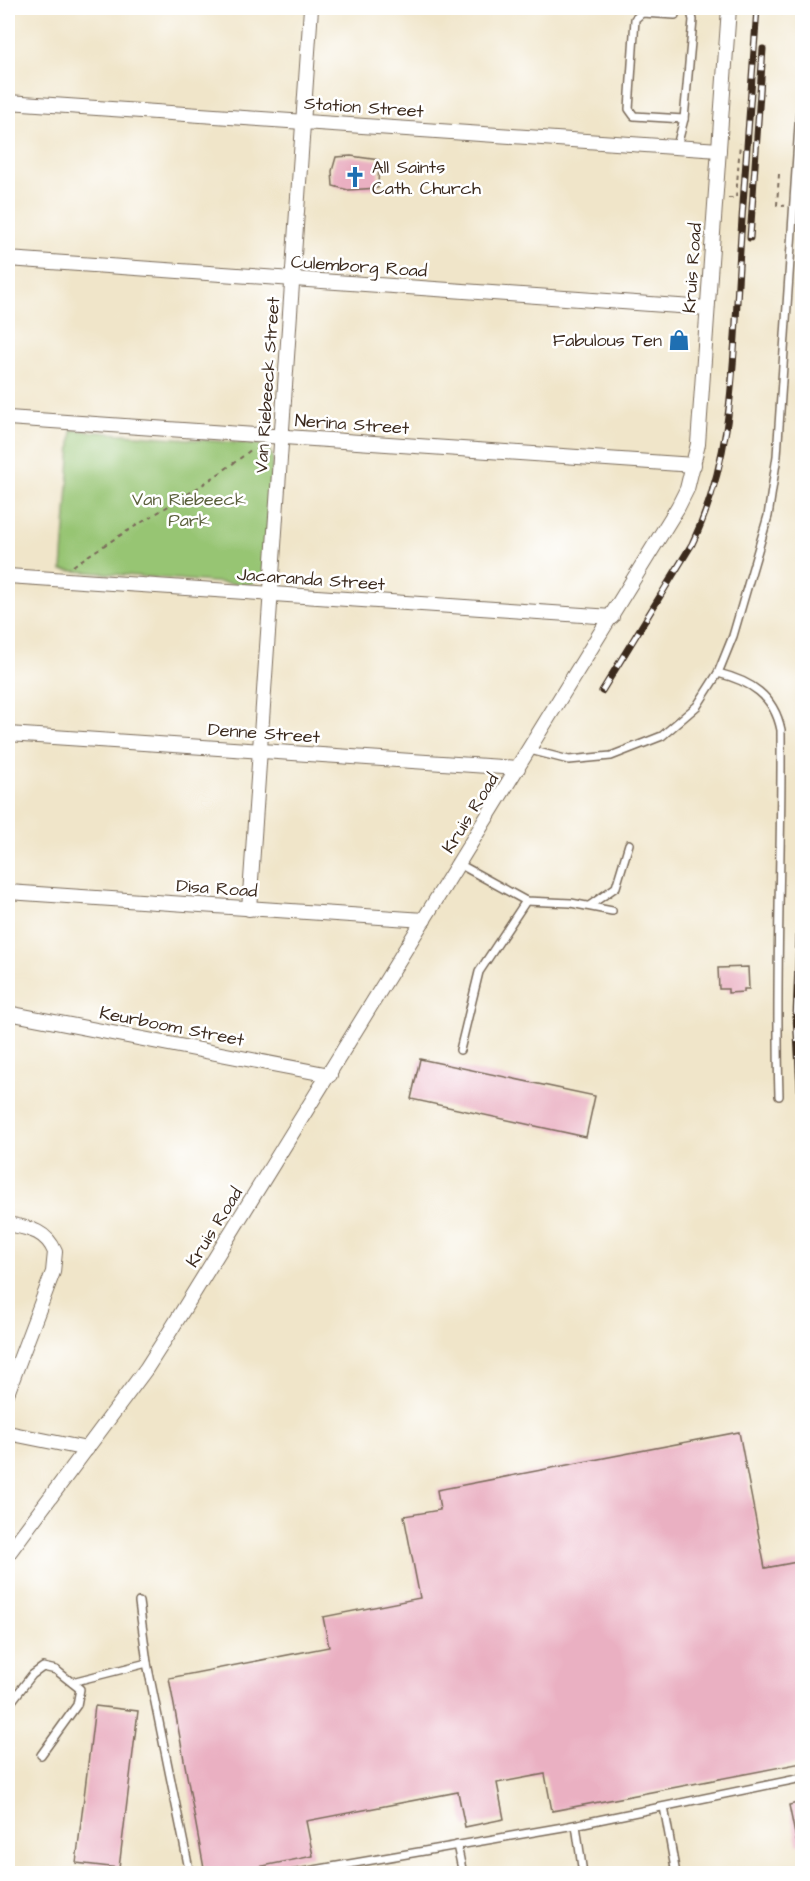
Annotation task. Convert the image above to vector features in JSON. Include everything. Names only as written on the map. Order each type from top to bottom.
[{"type":"street","name":"Van Riebeeck Street","points":[[249,909],[311,8]]},
{"type":"street","name":"Kruis Road","points":[[8,1554],[87,1449],[163,1342],[330,1075],[678,507],[694,465],[699,432],[729,8]]},
{"type":"street","name":"Station Street","points":[[8,102],[718,150]]},
{"type":"street","name":"Culemborg Road","points":[[8,259],[707,308]]},
{"type":"street","name":"Nerina Street","points":[[8,418],[694,465]]},
{"type":"street","name":"Jacaranda Street","points":[[8,576],[612,617]]},
{"type":"street","name":"Denne Street","points":[[8,734],[518,768]]},
{"type":"street","name":"Disa Road","points":[[8,892],[424,920]]},
{"type":"street","name":"Keurboom Street","points":[[8,1013],[330,1075]]},
{"type":"street","points":[[8,1224],[35,1230],[45,1235],[55,1252],[55,1261],[8,1391]]},
{"type":"street","points":[[8,1433],[87,1449]]},
{"type":"lane","points":[[677,146],[684,119],[693,20],[690,8]]},
{"type":"lane","points":[[675,15],[642,13],[635,19],[629,109],[634,116],[684,119]]},
{"type":"lane","points":[[530,750],[569,760],[590,759],[648,744],[685,718],[708,691],[718,674],[733,636],[770,506],[777,456],[802,80]]},
{"type":"lane","points":[[718,674],[745,681],[766,696],[777,714],[781,730],[780,923],[776,1026],[779,1096]]},
{"type":"lane","points":[[589,906],[616,887],[628,843]]},
{"type":"lane","points":[[459,864],[526,902],[589,906],[612,911]]},
{"type":"lane","points":[[460,1050],[479,972],[526,902]]},
{"type":"lane","points":[[139,1602],[147,1664],[190,1874]]},
{"type":"lane","points":[[72,1682],[147,1664]]},
{"type":"lane","points":[[8,1706],[32,1676],[43,1667],[56,1670],[80,1689],[80,1698],[40,1755]]},
{"type":"lane","points":[[291,1874],[576,1825],[802,1778]]},
{"type":"lane","points":[[664,1808],[676,1874]]},
{"type":"lane","points":[[576,1825],[583,1874]]},
{"type":"lane","points":[[457,1845],[463,1874]]},
{"type":"lane","points":[[8,1870],[12,1874]]},
{"type":"path","points":[[736,198],[740,143]]},
{"type":"path","points":[[777,205],[779,174]]},
{"type":"path","points":[[54,579],[115,537],[195,491],[267,436]]},
{"type":"green space","name":"Van Riebeeck Park","points":[[72,430],[266,445],[273,457],[264,576],[250,585],[62,570]]},
{"type":"building","name":"All Saints Cath. Church","points":[[351,156],[379,160],[378,188],[348,190],[333,186],[332,171],[336,157]]},
{"type":"building","points":[[748,967],[749,989],[744,989],[744,992],[728,993],[728,989],[719,989],[718,968]]},
{"type":"building","points":[[420,1059],[595,1096],[586,1137],[411,1099]]},
{"type":"building","points":[[739,1432],[765,1568],[802,1561],[802,1763],[552,1811],[545,1774],[497,1783],[504,1819],[465,1827],[458,1792],[306,1821],[313,1856],[224,1874],[205,1874],[169,1678],[329,1647],[323,1617],[420,1598],[404,1516],[440,1510],[437,1490]]},
{"type":"building","points":[[95,1706],[138,1711],[119,1868],[76,1863]]},
{"type":"building","points":[[802,1802],[802,1843],[797,1844],[789,1805]]},
{"type":"railway","points":[[602,691],[692,544],[706,511],[724,443],[733,373],[757,8]]},
{"type":"railway","points":[[750,238],[763,49]]},
{"type":"railway","points":[[802,860],[796,1016],[802,1124]]},
{"type":"place","name":"All Saints Cath. Church","points":[[355,177]]},
{"type":"place","name":"Fabulous Ten","points":[[679,340]]}]
